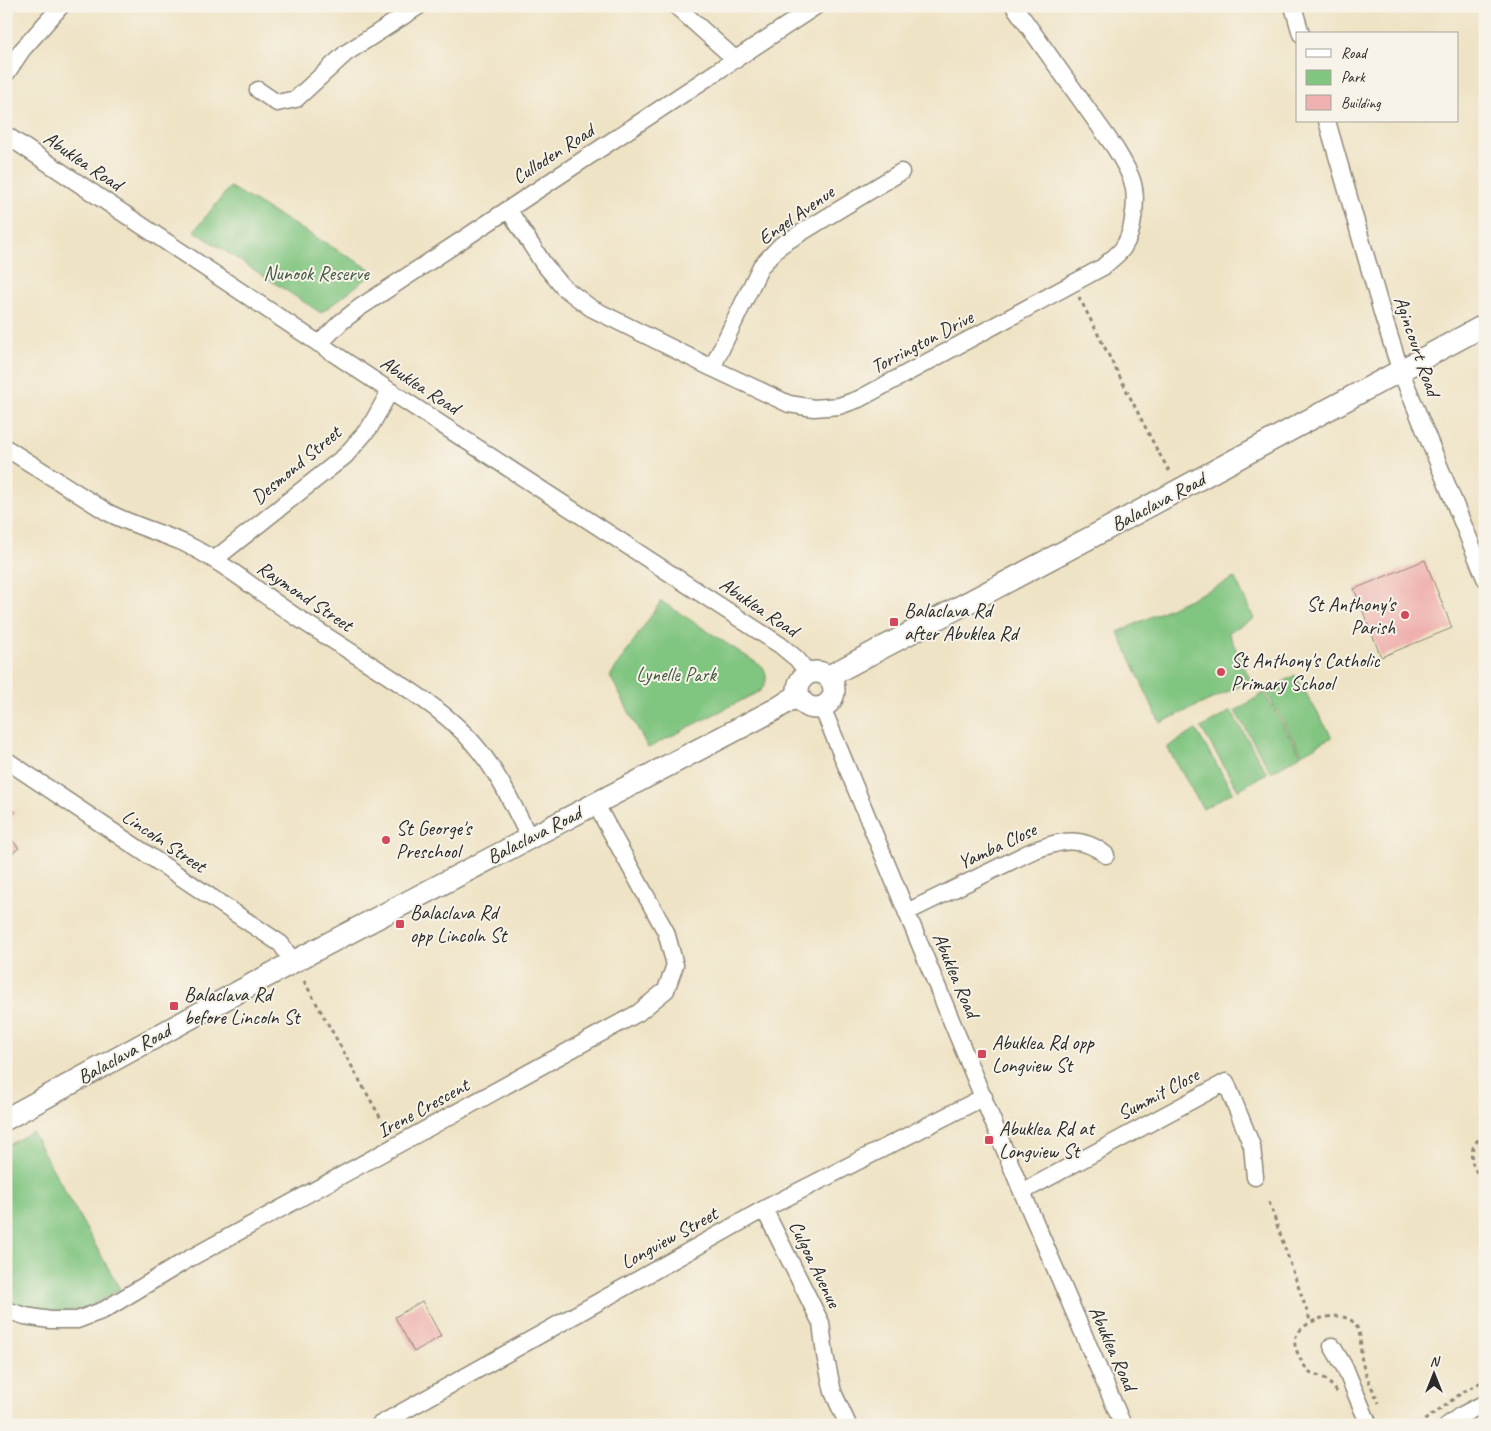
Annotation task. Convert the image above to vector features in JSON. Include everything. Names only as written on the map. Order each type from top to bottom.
[{"type":"main road","name":"Balaclava Road","points":[[829,676],[1401,372],[1485,325]]},
{"type":"main road","points":[[817,671],[829,676],[834,687],[834,694],[827,704],[822,707],[810,707],[804,704],[798,695],[797,687],[799,681],[808,673],[817,671]]},
{"type":"main road","name":"Balaclava Road","points":[[6,1119],[293,962],[776,709],[798,695]]},
{"type":"street","points":[[6,74],[22,50],[60,6]]},
{"type":"street","points":[[258,90],[277,103],[296,99],[346,53],[419,6]]},
{"type":"street","points":[[676,6],[736,60]]},
{"type":"street","name":"Culloden Road","points":[[319,344],[341,322],[359,308],[816,6]]},
{"type":"street","name":"Torrington Drive","points":[[508,209],[543,263],[564,287],[591,308],[789,404],[814,408],[839,406],[859,399],[1103,267],[1123,249],[1132,228],[1136,202],[1133,182],[1115,148],[1014,6]]},
{"type":"street","points":[[1293,6],[1300,32]]},
{"type":"street","name":"Agincourt Road","points":[[1327,122],[1401,372],[1485,578]]},
{"type":"street","name":"Abuklea Road","points":[[6,135],[390,391],[780,645],[797,659],[808,673]]},
{"type":"street","name":"Engel Avenue","points":[[712,368],[760,266],[781,245],[901,172]]},
{"type":"street","name":"Desmond Street","points":[[215,559],[345,456],[370,427],[390,391]]},
{"type":"street","name":"Raymond Street","points":[[6,448],[115,517],[184,544],[215,559],[296,616],[411,690],[445,716],[483,755],[496,775],[529,837]]},
{"type":"street","name":"Abuklea Road","points":[[822,707],[1022,1192],[1124,1425]]},
{"type":"street","name":"Lincoln Street","points":[[6,760],[281,944],[293,962]]},
{"type":"street","name":"Irene Crescent","points":[[6,1310],[25,1316],[50,1320],[77,1320],[104,1310],[185,1262],[638,1013],[666,990],[675,965],[666,932],[595,804]]},
{"type":"street","name":"Yamba Close","points":[[907,912],[1050,844],[1085,842],[1095,846],[1106,855]]},
{"type":"street","name":"Summit Close","points":[[1022,1192],[1226,1082],[1252,1146],[1255,1178]]},
{"type":"street","name":"Longview Street","points":[[379,1425],[764,1209],[984,1097]]},
{"type":"street","name":"Culgoa Avenue","points":[[764,1209],[821,1323],[825,1355],[833,1392],[848,1425]]},
{"type":"street","points":[[1332,1346],[1345,1368],[1369,1425]]},
{"type":"street","points":[[1448,1425],[1460,1416],[1485,1403]]},
{"type":"path","points":[[1072,285],[1171,474]]},
{"type":"path","points":[[304,981],[397,1147]]},
{"type":"path","points":[[1485,1135],[1474,1144],[1472,1154],[1472,1164],[1476,1174],[1485,1181]]},
{"type":"path","points":[[1269,1202],[1311,1323],[1296,1336],[1295,1345],[1304,1364],[1311,1372],[1322,1376],[1338,1393]]},
{"type":"green space","name":"Nunook Reserve","points":[[230,187],[375,272],[321,313],[194,231]]},
{"type":"green space","points":[[1235,578],[1254,619],[1228,632],[1251,681],[1160,723],[1118,632]]},
{"type":"green space","name":"Lynelle Park","points":[[661,601],[763,667],[766,680],[760,691],[648,748],[610,676]]},
{"type":"green space","points":[[1295,675],[1332,737],[1302,754],[1266,692]]},
{"type":"green space","points":[[1264,693],[1301,755],[1271,772],[1235,711]]},
{"type":"green space","points":[[1231,711],[1267,773],[1238,790],[1201,728]]},
{"type":"green space","points":[[1196,730],[1233,792],[1203,809],[1167,747]]},
{"type":"green space","points":[[32,1132],[120,1289],[89,1306],[79,1309],[47,1311],[25,1307],[6,1299],[6,1146]]},
{"type":"building","points":[[1425,560],[1452,628],[1381,657],[1354,589]]},
{"type":"building","points":[[6,806],[15,812],[6,825]]},
{"type":"building","points":[[6,833],[19,848],[6,858]]},
{"type":"building","points":[[422,1301],[441,1336],[414,1352],[395,1317]]},
{"type":"place","name":"St Anthony's Parish","points":[[1405,615]]},
{"type":"place","name":"Balaclava Rd after Abuklea Rd","points":[[894,622]]},
{"type":"place","name":"St Anthony's Catholic Primary School","points":[[1221,672]]},
{"type":"place","name":"St George's Preschool","points":[[386,840]]},
{"type":"place","name":"Balaclava Rd opp Lincoln St","points":[[400,924]]},
{"type":"place","name":"Balaclava Rd before Lincoln St","points":[[174,1006]]},
{"type":"place","name":"Abuklea Rd opp Longview St","points":[[982,1054]]},
{"type":"place","name":"Abuklea Rd at Longview St","points":[[989,1140]]}]
